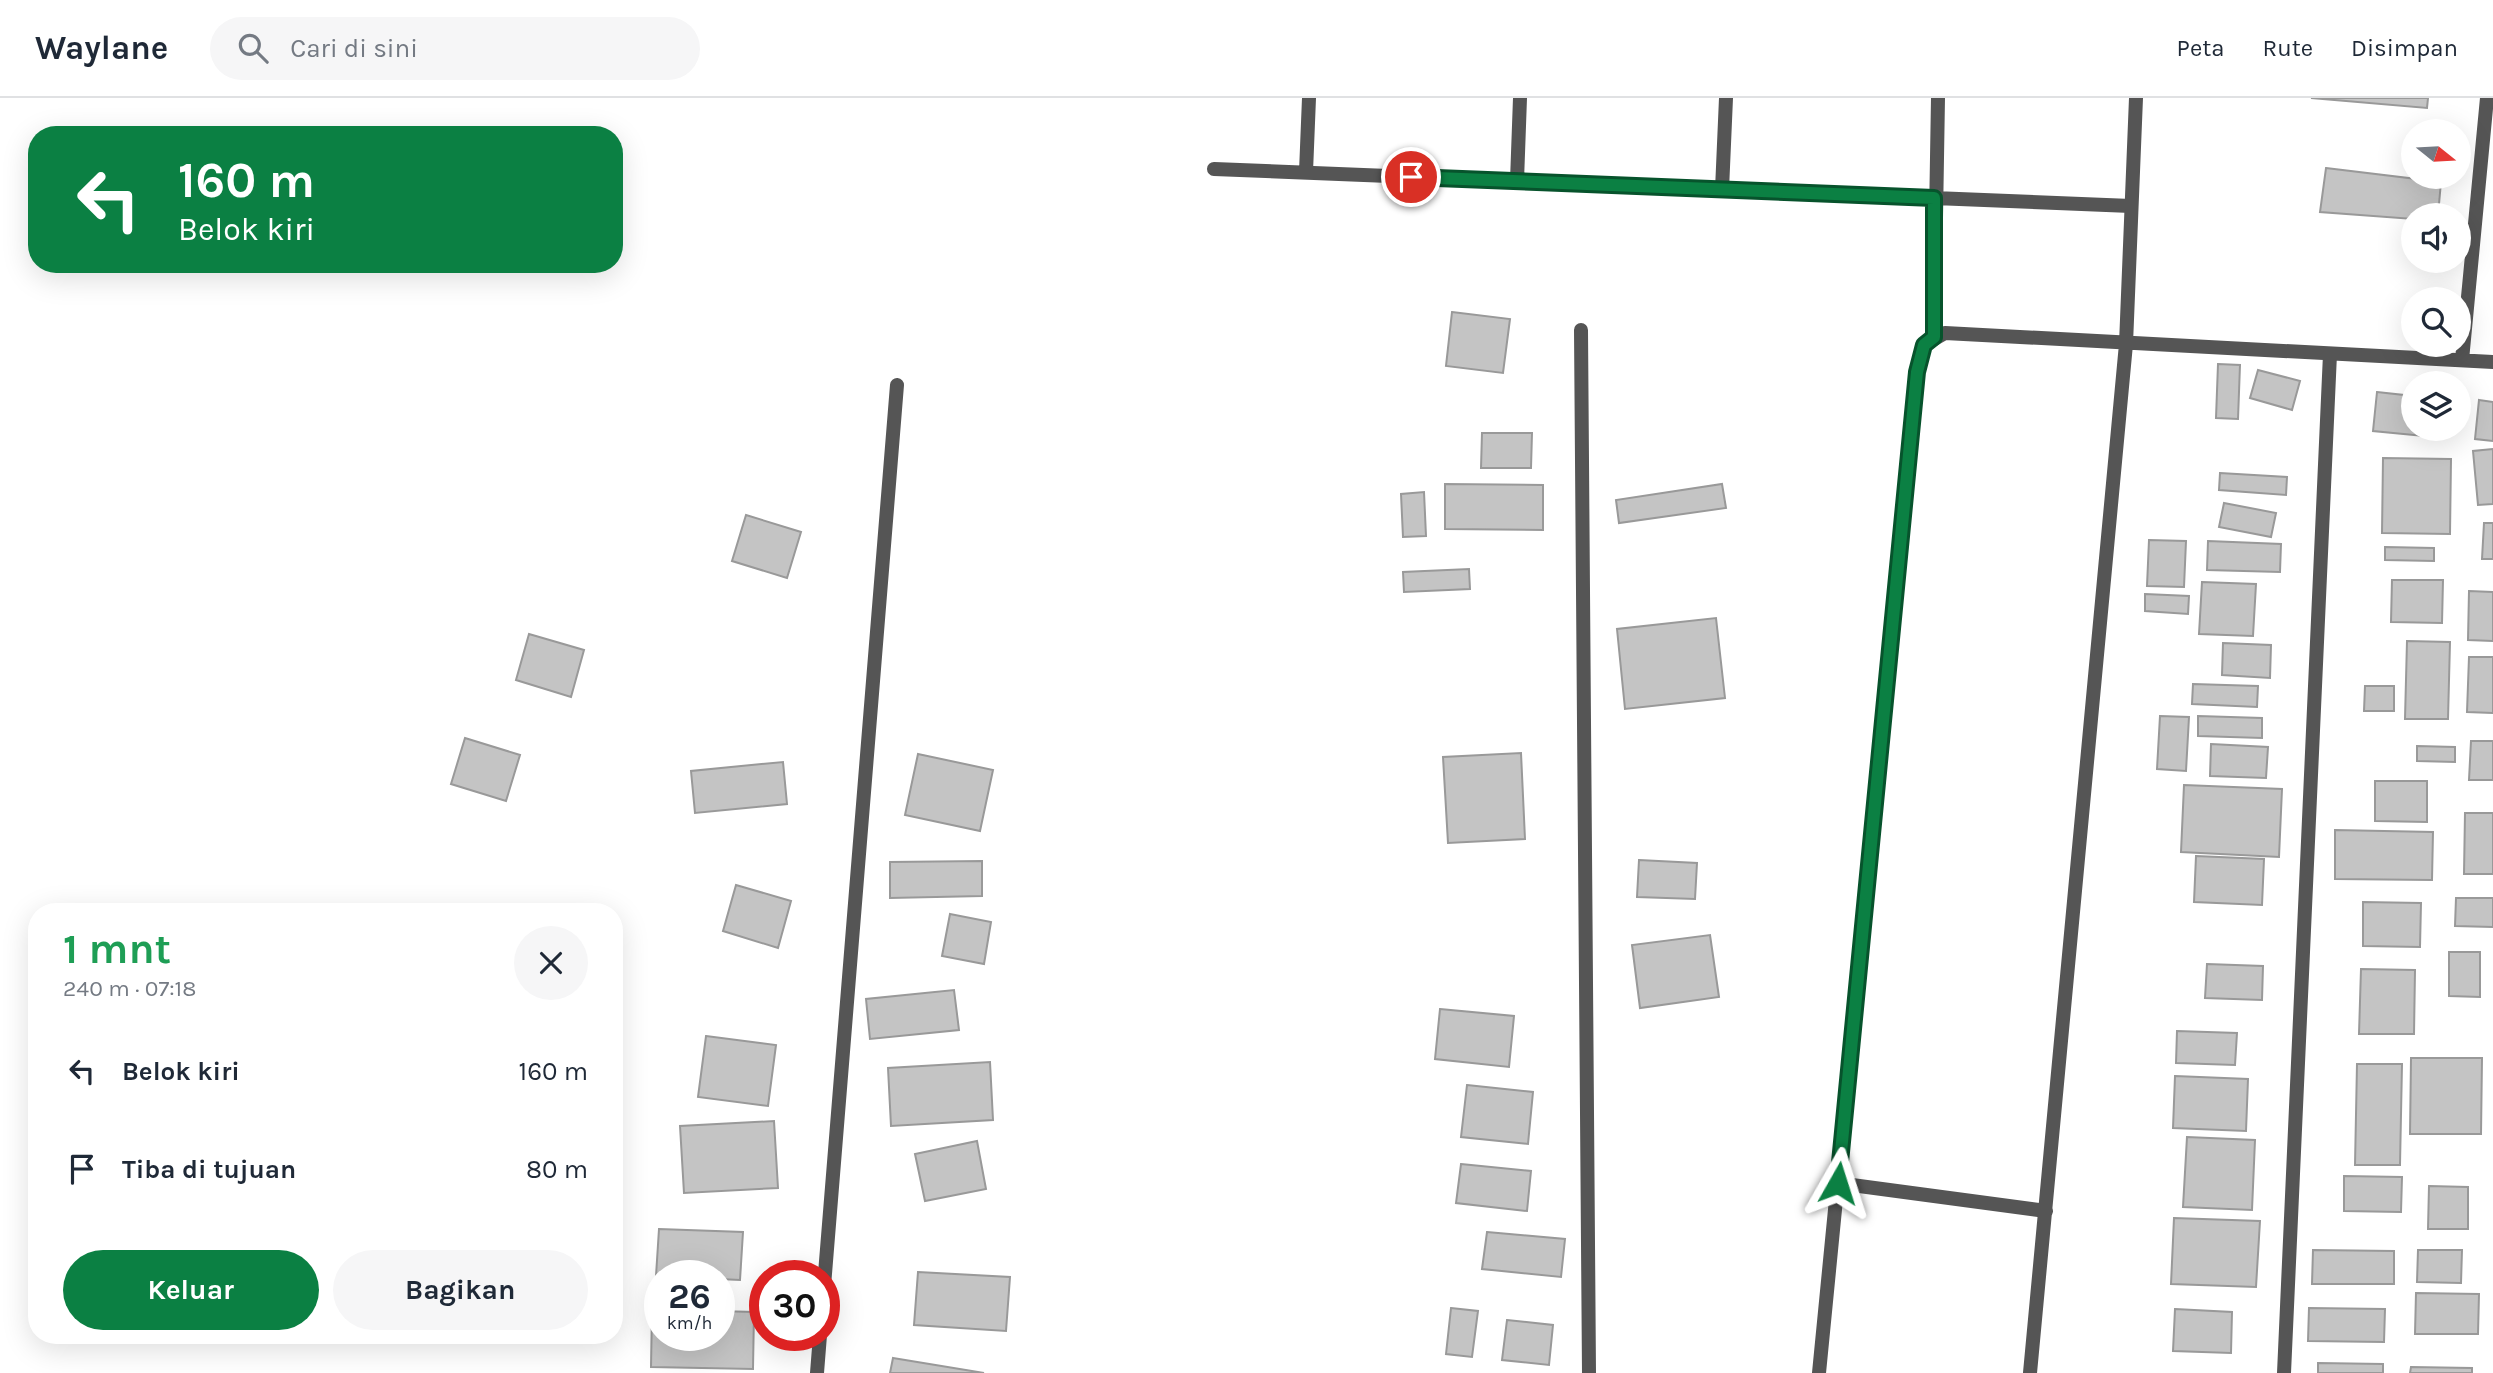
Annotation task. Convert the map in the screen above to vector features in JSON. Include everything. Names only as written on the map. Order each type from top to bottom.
[{"type":"street","points":[[1306,172],[1309,98]]},
{"type":"street","points":[[1517,181],[1520,98]]},
{"type":"street","points":[[1722,190],[1726,98]]},
{"type":"street","points":[[1934,337],[1934,198],[1938,98]]},
{"type":"street","points":[[2030,1373],[2126,344],[2136,98]]},
{"type":"street","points":[[2462,360],[2487,98]]},
{"type":"street","points":[[1214,169],[2132,206]]},
{"type":"street","points":[[1581,330],[1589,1373]]},
{"type":"street","points":[[1819,1373],[1917,372],[1924,345],[1945,333],[2493,362]]},
{"type":"street","points":[[2284,1373],[2330,354]]},
{"type":"street","points":[[826,1260],[897,385]]},
{"type":"street","points":[[1838,1183],[2046,1211]]},
{"type":"street","points":[[817,1373],[819,1351]]},
{"type":"building","points":[[2311,98],[2428,98],[2427,108]]},
{"type":"building","points":[[2326,168],[2401,177],[2401,189],[2440,189],[2439,203],[2401,203],[2401,218],[2320,212]]},
{"type":"building","points":[[1452,312],[1510,319],[1503,373],[1446,366]]},
{"type":"building","points":[[2218,364],[2240,365],[2238,419],[2216,418]]},
{"type":"building","points":[[2258,370],[2300,381],[2292,410],[2250,398]]},
{"type":"building","points":[[2377,392],[2401,395],[2401,434],[2373,431]]},
{"type":"building","points":[[2479,400],[2493,402],[2493,441],[2475,439]]},
{"type":"building","points":[[1482,433],[1532,433],[1531,468],[1481,468]]},
{"type":"building","points":[[2493,449],[2493,504],[2478,505],[2473,451]]},
{"type":"building","points":[[2383,458],[2451,459],[2450,534],[2382,533]]},
{"type":"building","points":[[2220,473],[2287,477],[2286,495],[2219,490]]},
{"type":"building","points":[[1445,484],[1543,485],[1543,530],[1445,529]]},
{"type":"building","points":[[1722,484],[1726,508],[1619,523],[1616,500]]},
{"type":"building","points":[[1424,492],[1426,536],[1403,537],[1401,494]]},
{"type":"building","points":[[2224,503],[2276,513],[2271,537],[2219,527]]},
{"type":"building","points":[[746,515],[801,532],[787,578],[732,561]]},
{"type":"building","points":[[2484,523],[2493,523],[2493,559],[2482,559]]},
{"type":"building","points":[[2149,540],[2186,541],[2184,587],[2147,586]]},
{"type":"building","points":[[2208,541],[2281,544],[2280,572],[2207,570]]},
{"type":"building","points":[[2385,547],[2434,548],[2434,561],[2385,560]]},
{"type":"building","points":[[1469,569],[1470,589],[1404,592],[1403,572]]},
{"type":"building","points":[[2392,580],[2443,580],[2442,623],[2391,622]]},
{"type":"building","points":[[2202,582],[2256,584],[2253,636],[2199,634]]},
{"type":"building","points":[[2469,591],[2493,592],[2493,641],[2468,640]]},
{"type":"building","points":[[2145,594],[2189,596],[2188,614],[2145,611]]},
{"type":"building","points":[[1716,618],[1725,698],[1625,709],[1617,629]]},
{"type":"building","points":[[529,634],[584,650],[571,697],[516,680]]},
{"type":"building","points":[[2407,641],[2450,642],[2448,719],[2405,719]]},
{"type":"building","points":[[2223,643],[2271,645],[2270,678],[2222,675]]},
{"type":"building","points":[[2469,657],[2493,657],[2493,713],[2467,712]]},
{"type":"building","points":[[2193,684],[2258,686],[2257,707],[2192,704]]},
{"type":"building","points":[[2365,686],[2394,686],[2394,711],[2364,711]]},
{"type":"building","points":[[2160,716],[2189,717],[2186,771],[2157,769]]},
{"type":"building","points":[[2198,716],[2262,718],[2262,738],[2198,736]]},
{"type":"building","points":[[465,738],[520,755],[506,801],[451,784]]},
{"type":"building","points":[[2471,741],[2493,741],[2493,780],[2469,780]]},
{"type":"building","points":[[2211,744],[2268,747],[2266,778],[2210,776]]},
{"type":"building","points":[[2417,746],[2455,747],[2455,762],[2417,761]]},
{"type":"building","points":[[1521,753],[1525,839],[1448,843],[1443,757]]},
{"type":"building","points":[[918,754],[993,770],[980,831],[905,815]]},
{"type":"building","points":[[783,762],[787,804],[695,813],[691,771]]},
{"type":"building","points":[[2375,781],[2427,781],[2427,822],[2375,821]]},
{"type":"building","points":[[2184,785],[2282,789],[2279,857],[2181,852]]},
{"type":"building","points":[[2465,813],[2493,813],[2493,874],[2464,874]]},
{"type":"building","points":[[2335,830],[2433,832],[2432,880],[2335,879]]},
{"type":"building","points":[[2196,856],[2264,859],[2262,905],[2194,902]]},
{"type":"building","points":[[1639,860],[1697,863],[1695,899],[1637,897]]},
{"type":"building","points":[[982,861],[982,896],[890,898],[890,862]]},
{"type":"building","points":[[736,885],[791,901],[778,948],[723,931]]},
{"type":"building","points":[[2456,898],[2493,898],[2493,927],[2455,926]]},
{"type":"building","points":[[2363,902],[2421,903],[2420,947],[2363,946]]},
{"type":"building","points":[[950,914],[991,922],[984,964],[942,956]]},
{"type":"building","points":[[1710,935],[1719,997],[1640,1008],[1632,945]]},
{"type":"building","points":[[2449,952],[2480,952],[2480,997],[2449,996]]},
{"type":"building","points":[[2207,964],[2263,966],[2262,1000],[2205,998]]},
{"type":"building","points":[[2361,969],[2415,970],[2414,1034],[2359,1034]]},
{"type":"building","points":[[954,990],[959,1030],[870,1039],[866,999]]},
{"type":"building","points":[[1440,1009],[1514,1016],[1509,1067],[1435,1059]]},
{"type":"building","points":[[2177,1031],[2237,1033],[2235,1065],[2176,1063]]},
{"type":"building","points":[[706,1036],[776,1045],[768,1106],[698,1097]]},
{"type":"building","points":[[2411,1058],[2482,1058],[2481,1134],[2410,1134]]},
{"type":"building","points":[[990,1062],[993,1120],[891,1126],[888,1068]]},
{"type":"building","points":[[2357,1064],[2402,1064],[2400,1165],[2355,1165]]},
{"type":"building","points":[[2175,1076],[2248,1079],[2246,1131],[2173,1128]]},
{"type":"building","points":[[1467,1085],[1533,1092],[1528,1144],[1461,1137]]},
{"type":"building","points":[[774,1121],[778,1188],[684,1193],[680,1126]]},
{"type":"building","points":[[2187,1137],[2255,1140],[2252,1210],[2183,1207]]},
{"type":"building","points":[[977,1141],[986,1189],[925,1201],[915,1154]]},
{"type":"building","points":[[1461,1164],[1531,1171],[1527,1211],[1456,1203]]},
{"type":"building","points":[[2344,1176],[2402,1177],[2401,1212],[2344,1211]]},
{"type":"building","points":[[2429,1186],[2468,1187],[2468,1229],[2428,1229]]},
{"type":"building","points":[[2174,1218],[2260,1221],[2256,1287],[2171,1284]]},
{"type":"building","points":[[659,1229],[743,1232],[740,1280],[735,1280],[735,1260],[657,1260]]},
{"type":"building","points":[[1487,1232],[1565,1239],[1561,1277],[1482,1269]]},
{"type":"building","points":[[2313,1250],[2394,1251],[2394,1284],[2312,1284]]},
{"type":"building","points":[[2418,1250],[2462,1250],[2461,1283],[2417,1282]]},
{"type":"building","points":[[918,1272],[1010,1277],[1006,1331],[914,1325]]},
{"type":"building","points":[[2416,1293],[2479,1294],[2478,1334],[2415,1334]]},
{"type":"building","points":[[1451,1308],[1478,1311],[1472,1357],[1446,1354]]},
{"type":"building","points":[[2309,1308],[2385,1309],[2384,1342],[2308,1341]]},
{"type":"building","points":[[2175,1309],[2232,1312],[2231,1353],[2173,1351]]},
{"type":"building","points":[[735,1311],[749,1312],[749,1351],[753,1351],[753,1369],[651,1367],[651,1351],[735,1351]]},
{"type":"building","points":[[1507,1320],[1553,1325],[1549,1365],[1502,1360]]},
{"type":"building","points":[[893,1358],[984,1373],[890,1373]]},
{"type":"building","points":[[2318,1363],[2383,1364],[2383,1373],[2318,1373]]},
{"type":"building","points":[[2411,1367],[2472,1368],[2472,1373],[2410,1373]]},
{"type":"route","points":[[1411,177],[1934,198],[1934,337],[1924,345],[1917,372],[1838,1183]]}]
